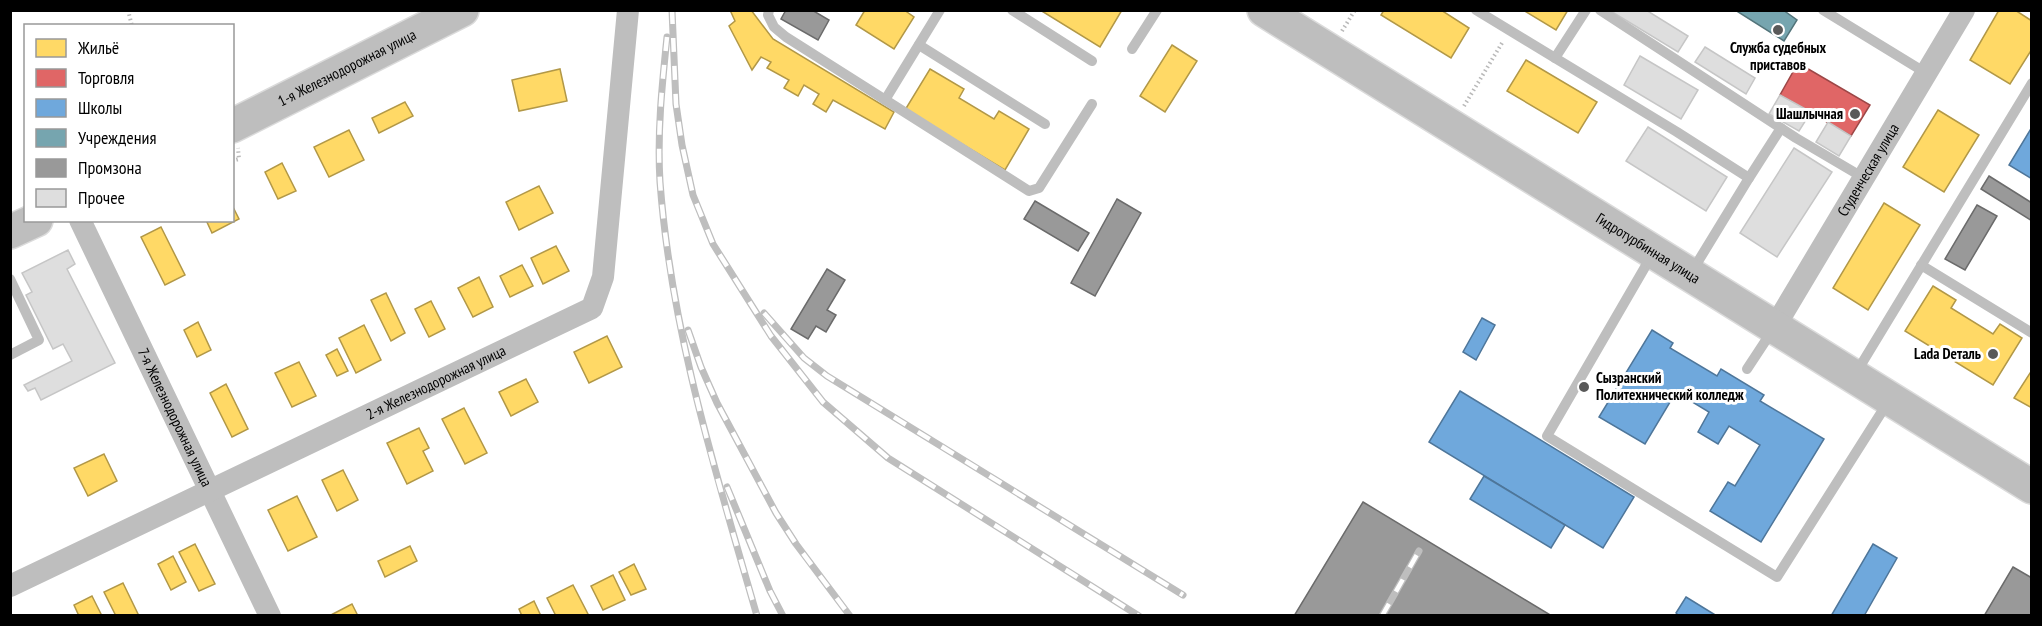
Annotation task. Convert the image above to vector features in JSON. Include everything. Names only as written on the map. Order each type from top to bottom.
[{"type":"main road","name":"1-я Железнодорожная улица","points":[[234,125],[462,10]]},
{"type":"main road","name":"Гидротурбинная улица","points":[[1264,10],[2031,487]]},
{"type":"main road","points":[[10,232],[32,222]]},
{"type":"street","name":"2-я Железнодорожная улица","points":[[10,586],[592,309],[603,277],[628,10]]},
{"type":"street","name":"Студенческая улица","points":[[1774,328],[1964,10]]},
{"type":"street","name":"7-я Железнодорожная улица","points":[[81,222],[270,615]]},
{"type":"lane","points":[[769,10],[768,15],[774,27],[786,37],[1029,191],[1039,188],[1092,104]]},
{"type":"lane","points":[[885,100],[940,10]]},
{"type":"lane","points":[[1012,10],[1092,61]]},
{"type":"lane","points":[[1132,49],[1157,10]]},
{"type":"lane","points":[[1476,10],[1749,178]]},
{"type":"lane","points":[[1555,58],[1586,10]]},
{"type":"lane","points":[[1600,10],[1781,128],[1864,178]]},
{"type":"lane","points":[[1823,10],[1926,73]]},
{"type":"lane","points":[[919,45],[1045,124]]},
{"type":"lane","points":[[1853,377],[2031,83]]},
{"type":"lane","points":[[1689,276],[1781,128]]},
{"type":"lane","points":[[1653,253],[1547,436],[1778,577],[1890,399]]},
{"type":"lane","points":[[1921,265],[2031,333]]},
{"type":"lane","points":[[10,279],[39,340],[10,355]]},
{"type":"lane","points":[[1747,369],[1774,328]]},
{"type":"path","points":[[1340,34],[1356,10]]},
{"type":"path","points":[[1462,109],[1509,30]]},
{"type":"path","points":[[234,160],[239,159]]},
{"type":"building: Жильё","points":[[730,10],[751,10],[773,39],[894,112],[885,129],[833,100],[826,112],[813,104],[819,94],[804,85],[798,96],[784,88],[789,80],[767,68],[771,62],[761,57],[752,70],[729,26],[735,21]]},
{"type":"building: Жильё","points":[[865,10],[908,10],[907,12],[914,17],[894,49],[856,25]]},
{"type":"building: Жильё","points":[[1040,10],[1122,10],[1100,47]]},
{"type":"building: Жильё","points":[[1384,10],[1441,10],[1469,28],[1451,58],[1381,15]]},
{"type":"building: Жильё","points":[[1523,10],[1568,10],[1556,30]]},
{"type":"building: Жильё","points":[[1999,10],[2015,10],[2032,21],[2032,49],[2010,84],[1970,60]]},
{"type":"building: Жильё","points":[[1172,45],[1197,61],[1165,112],[1140,96]]},
{"type":"building: Жильё","points":[[1526,60],[1597,102],[1578,133],[1507,91]]},
{"type":"building: Жильё","points":[[560,69],[567,101],[519,111],[512,80]]},
{"type":"building: Жильё","points":[[930,69],[964,89],[959,98],[994,119],[999,111],[1029,129],[1005,170],[905,110]]},
{"type":"building: Жильё","points":[[405,102],[413,116],[379,133],[372,118]]},
{"type":"building: Жильё","points":[[1938,110],[1979,135],[1944,192],[1903,167]]},
{"type":"building: Жильё","points":[[349,130],[364,160],[329,177],[314,147]]},
{"type":"building: Жильё","points":[[282,163],[296,191],[278,199],[265,172]]},
{"type":"building: Жильё","points":[[539,186],[553,213],[519,230],[506,202]]},
{"type":"building: Жильё","points":[[1884,203],[1920,225],[1868,310],[1833,288]]},
{"type":"building: Жильё","points":[[234,209],[239,219],[234,222]]},
{"type":"building: Жильё","points":[[207,222],[233,222],[212,233]]},
{"type":"building: Жильё","points":[[161,227],[185,275],[165,285],[141,237]]},
{"type":"building: Жильё","points":[[556,246],[569,271],[543,284],[531,258]]},
{"type":"building: Жильё","points":[[522,265],[533,286],[510,297],[500,276]]},
{"type":"building: Жильё","points":[[479,277],[493,307],[473,317],[458,288]]},
{"type":"building: Жильё","points":[[1933,286],[1956,300],[1951,308],[1993,334],[2000,324],[2022,338],[1993,385],[1905,331]]},
{"type":"building: Жильё","points":[[386,293],[405,333],[391,341],[371,300]]},
{"type":"building: Жильё","points":[[431,301],[445,329],[429,337],[415,309]]},
{"type":"building: Жильё","points":[[198,322],[211,350],[197,357],[184,330]]},
{"type":"building: Жильё","points":[[364,325],[381,360],[356,373],[339,338]]},
{"type":"building: Жильё","points":[[607,336],[622,367],[589,383],[574,352]]},
{"type":"building: Жильё","points":[[337,349],[348,371],[337,376],[326,355]]},
{"type":"building: Жильё","points":[[299,362],[316,396],[292,407],[275,373]]},
{"type":"building: Жильё","points":[[2032,370],[2032,408],[2014,398]]},
{"type":"building: Жильё","points":[[526,379],[538,402],[511,416],[499,392]]},
{"type":"building: Жильё","points":[[226,384],[248,429],[232,437],[210,393]]},
{"type":"building: Жильё","points":[[464,408],[487,453],[465,464],[442,419]]},
{"type":"building: Жильё","points":[[419,428],[429,448],[423,451],[433,471],[407,484],[387,443]]},
{"type":"building: Жильё","points":[[104,454],[117,481],[88,496],[74,468]]},
{"type":"building: Жильё","points":[[343,470],[358,500],[337,511],[322,480]]},
{"type":"building: Жильё","points":[[297,496],[317,537],[288,551],[268,510]]},
{"type":"building: Жильё","points":[[195,544],[215,584],[199,591],[179,552]]},
{"type":"building: Жильё","points":[[410,546],[417,561],[385,577],[378,561]]},
{"type":"building: Жильё","points":[[173,556],[186,582],[171,590],[158,564]]},
{"type":"building: Жильё","points":[[634,564],[646,589],[631,595],[619,572]]},
{"type":"building: Жильё","points":[[613,575],[625,600],[603,610],[591,586]]},
{"type":"building: Жильё","points":[[123,583],[139,616],[116,616],[104,592]]},
{"type":"building: Жильё","points":[[573,585],[589,616],[556,616],[547,598]]},
{"type":"building: Жильё","points":[[92,596],[102,616],[79,616],[74,605]]},
{"type":"building: Жильё","points":[[534,601],[541,616],[522,616],[519,609]]},
{"type":"building: Жильё","points":[[352,604],[358,616],[329,616]]},
{"type":"building: Торговля","points":[[1798,63],[1870,105],[1851,136],[1780,95]]},
{"type":"building: Школы","points":[[2032,127],[2032,179],[2009,165]]},
{"type":"building: Школы","points":[[1482,318],[1495,325],[1476,360],[1463,352]]},
{"type":"building: Школы","points":[[1652,330],[1673,343],[1670,348],[1717,376],[1721,369],[1764,395],[1760,401],[1824,439],[1761,542],[1710,511],[1728,482],[1735,486],[1760,445],[1729,426],[1718,444],[1698,432],[1709,412],[1676,392],[1645,444],[1599,417]]},
{"type":"building: Школы","points":[[1460,391],[1634,497],[1603,548],[1429,442]]},
{"type":"building: Школы","points":[[1484,476],[1565,525],[1551,548],[1470,499]]},
{"type":"building: Школы","points":[[1873,544],[1897,558],[1864,616],[1831,616]]},
{"type":"building: Школы","points":[[1686,597],[1717,616],[1679,616],[1676,613]]},
{"type":"building: Учреждения","name":"Служба судебных приставов","points":[[1735,10],[1783,10],[1797,20],[1784,41]]},
{"type":"building: Промзона","points":[[786,10],[812,10],[829,20],[818,40],[781,19]]},
{"type":"building: Промзона","points":[[1989,176],[2032,203],[2032,221],[1981,189]]},
{"type":"building: Промзона","points":[[1117,199],[1141,213],[1095,296],[1071,283]]},
{"type":"building: Промзона","points":[[1035,201],[1089,233],[1078,251],[1024,219]]},
{"type":"building: Промзона","points":[[1977,205],[1997,216],[1965,270],[1945,259]]},
{"type":"building: Промзона","points":[[827,269],[845,280],[827,310],[836,315],[826,332],[816,326],[808,339],[791,329]]},
{"type":"building: Промзона","points":[[1363,502],[1552,616],[1294,616]]},
{"type":"building: Промзона","points":[[2013,567],[2032,578],[2032,616],[1984,616]]},
{"type":"building: Прочее","points":[[1609,10],[1646,10],[1688,36],[1678,52]]},
{"type":"building: Прочее","points":[[1705,47],[1755,78],[1746,94],[1695,62]]},
{"type":"building: Прочее","points":[[1640,56],[1698,90],[1681,119],[1624,85]]},
{"type":"building: Прочее","points":[[1780,95],[1811,112],[1799,131],[1769,114]]},
{"type":"building: Прочее","points":[[1828,122],[1851,136],[1839,156],[1816,142]]},
{"type":"building: Прочее","points":[[1648,127],[1727,177],[1706,211],[1626,161]]},
{"type":"building: Прочее","points":[[1794,148],[1832,172],[1777,257],[1740,233]]},
{"type":"building: Прочее","points":[[68,250],[75,264],[67,269],[115,363],[41,400],[35,388],[28,391],[24,385],[72,361],[63,344],[53,349],[26,295],[32,292],[22,273]]},
{"type":"railway","points":[[672,10],[676,104],[693,195],[713,244],[771,336],[823,402],[888,458],[1139,616]]},
{"type":"railway","points":[[667,37],[660,110],[659,164],[674,293],[697,401],[757,616]]},
{"type":"railway","points":[[764,313],[804,358],[827,376],[1183,595]]},
{"type":"railway","points":[[688,330],[717,403],[776,513],[796,544],[850,616]]},
{"type":"railway","points":[[727,487],[770,591],[783,616]]},
{"type":"railway","points":[[1382,616],[1419,551]]},
{"type":"place","name":"Служба судебных приставов","points":[[1778,30]]},
{"type":"place","name":"Шашлычная","points":[[1855,114]]},
{"type":"place","name":"Lada Dеталь","points":[[1993,354]]},
{"type":"place","name":"Сызранский Политехнический колледж","points":[[1584,387]]}]
